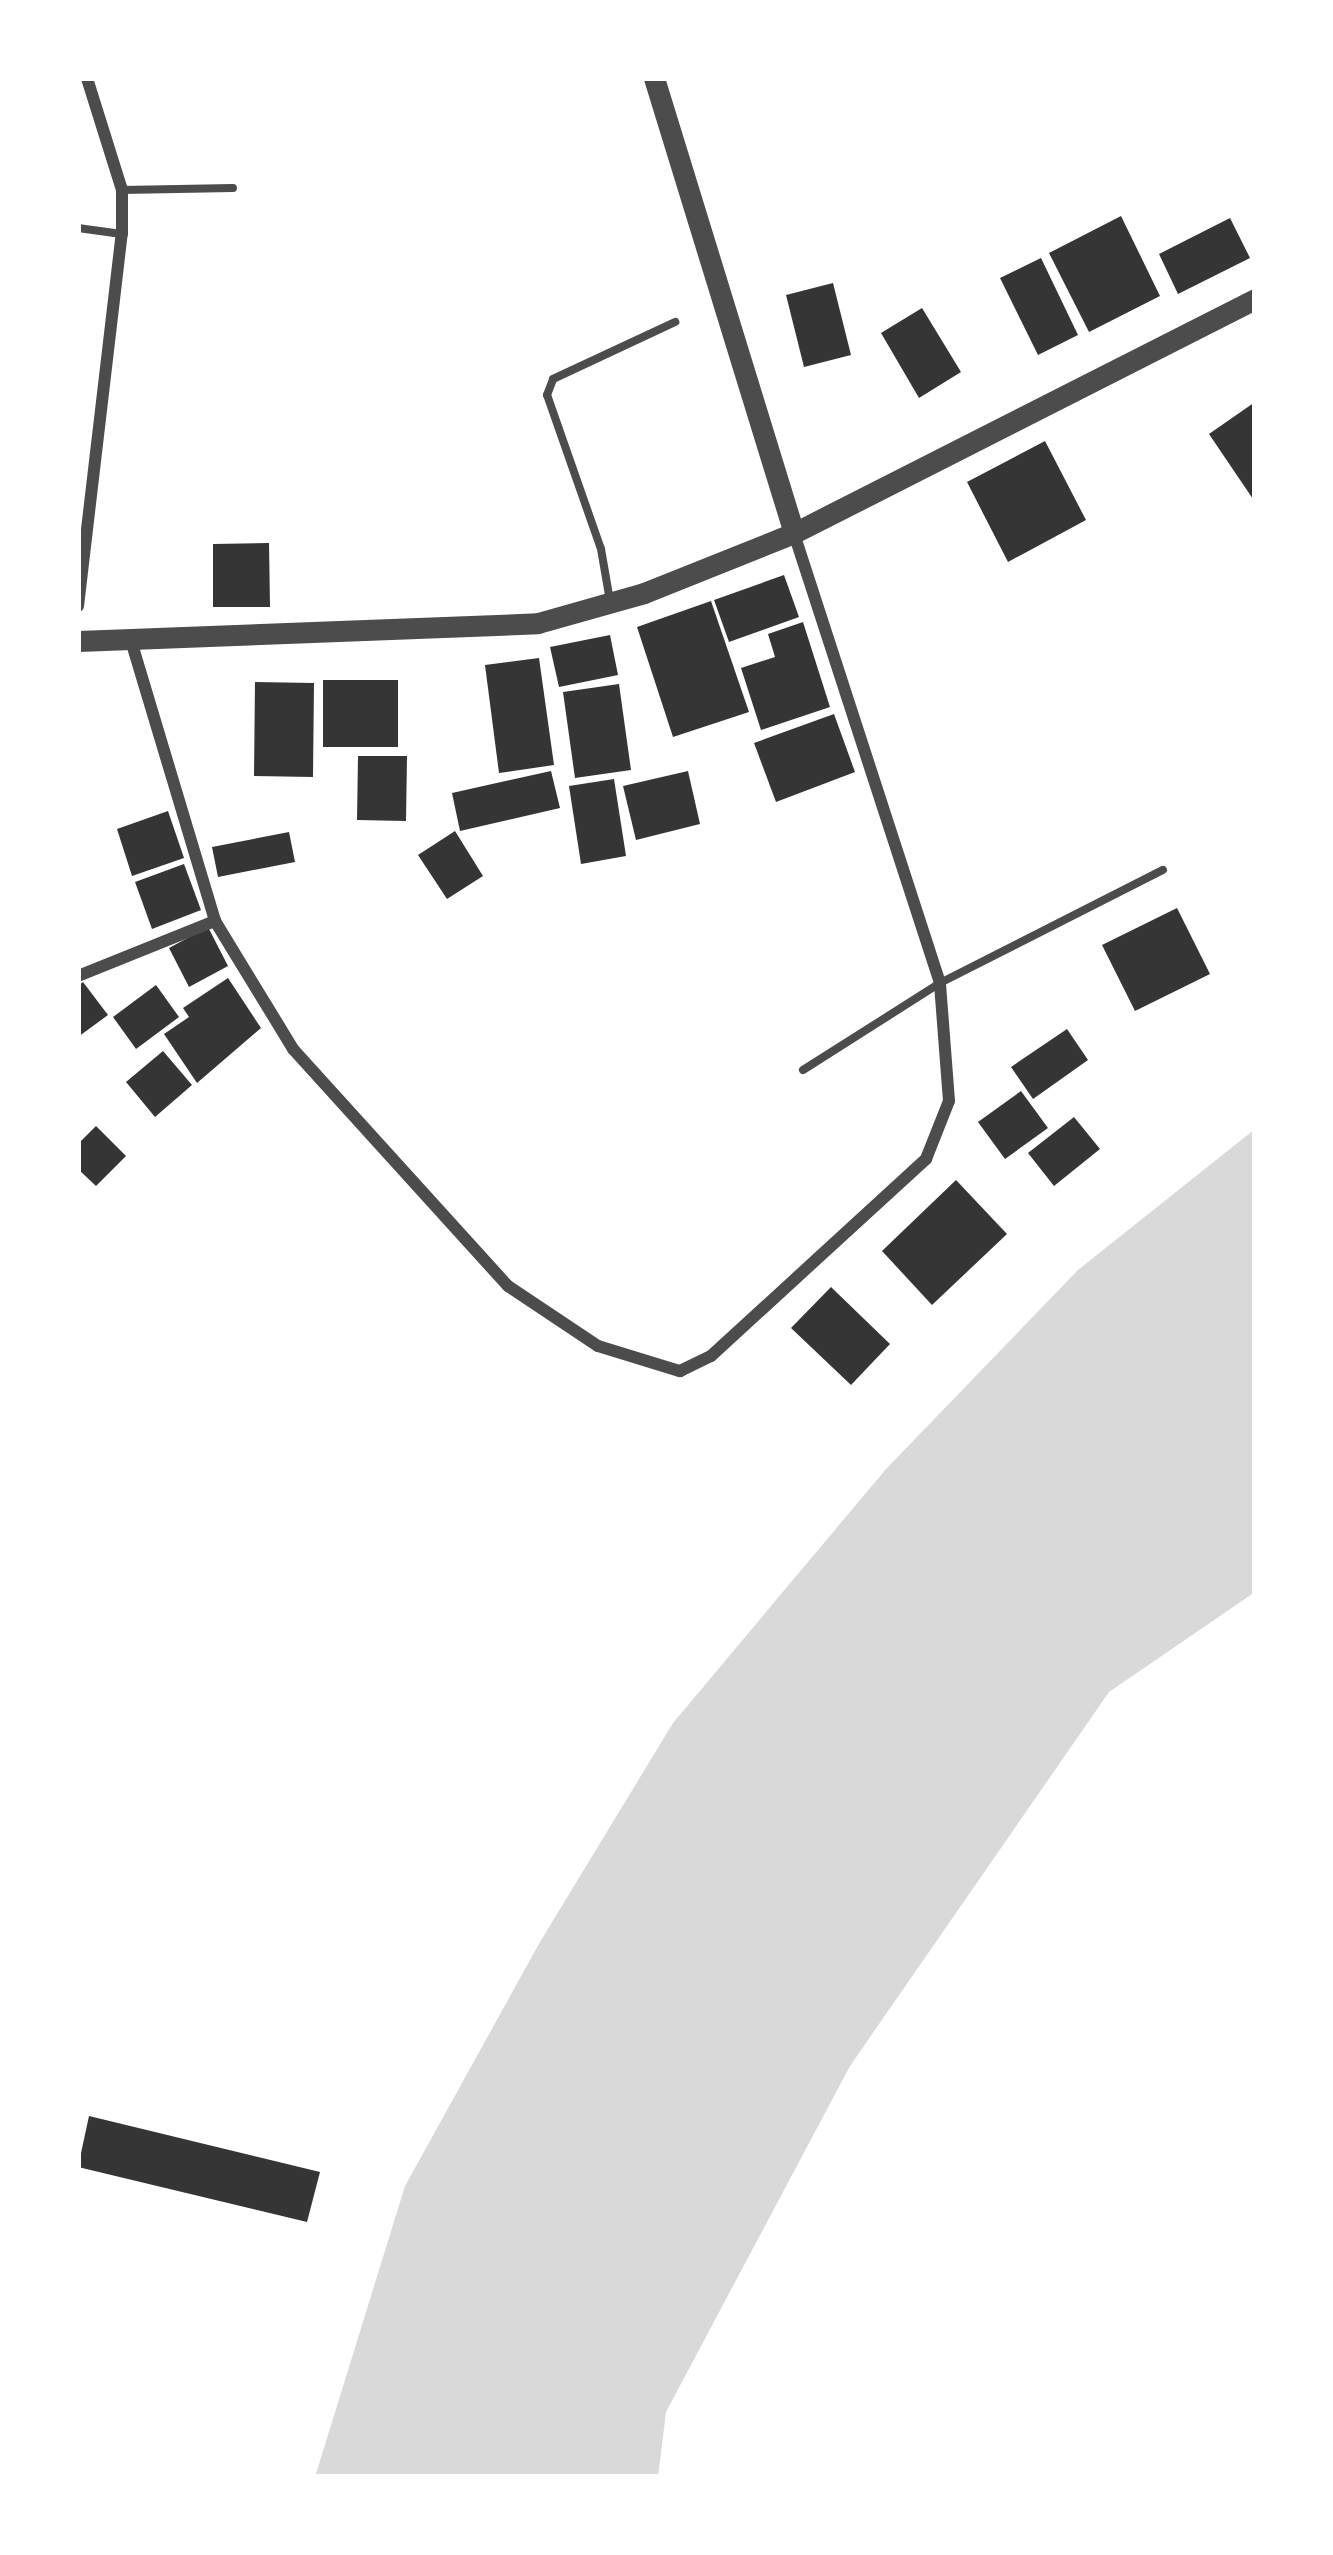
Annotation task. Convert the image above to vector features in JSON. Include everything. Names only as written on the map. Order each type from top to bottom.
[{"type":"street","points":[[78,605],[122,234],[122,190],[87,78]]},
{"type":"street","points":[[132,644],[215,921],[293,1049],[508,1286],[551,1321],[662,1372],[711,1357],[926,1159],[949,1101],[940,983],[794,533],[654,78]]},
{"type":"street","points":[[78,641],[132,644],[538,623],[610,602],[794,533],[1255,299]]},
{"type":"street","points":[[78,976],[215,921]]},
{"type":"lane","points":[[122,190],[232,188]]},
{"type":"lane","points":[[78,228],[122,234]]},
{"type":"lane","points":[[610,602],[601,549],[547,395],[553,379],[675,322]]},
{"type":"lane","points":[[802,1070],[940,983],[1162,870]]},
{"type":"shaded area","points":[[1255,1129],[1255,1592],[1109,1692],[850,2066],[666,2412],[658,2477],[315,2477],[405,2186],[540,1942],[673,1723],[886,1469],[1078,1270]]},
{"type":"building","points":[[1121,216],[1160,296],[1089,332],[1049,253]]},
{"type":"building","points":[[1230,218],[1250,258],[1178,294],[1159,254]]},
{"type":"building","points":[[1041,258],[1078,335],[1038,355],[1000,278]]},
{"type":"building","points":[[833,283],[851,355],[804,367],[786,295]]},
{"type":"building","points":[[922,308],[961,372],[919,398],[881,333]]},
{"type":"building","points":[[1255,402],[1255,502],[1209,434]]},
{"type":"building","points":[[1045,441],[1086,520],[1008,562],[967,482]]},
{"type":"building","points":[[269,543],[270,607],[213,607],[213,544]]},
{"type":"building","points":[[784,575],[799,617],[729,642],[714,600]]},
{"type":"building","points":[[711,601],[749,712],[673,737],[637,627]]},
{"type":"building","points":[[803,622],[830,707],[761,730],[741,668],[775,657],[768,634]]},
{"type":"building","points":[[610,635],[618,675],[559,687],[550,647]]},
{"type":"building","points":[[539,658],[554,765],[499,773],[485,665]]},
{"type":"building","points":[[323,680],[398,680],[398,747],[323,747]]},
{"type":"building","points":[[255,682],[314,683],[313,777],[254,776]]},
{"type":"building","points":[[619,684],[631,770],[575,778],[563,692]]},
{"type":"building","points":[[834,714],[855,772],[776,802],[754,743]]},
{"type":"building","points":[[358,756],[407,756],[406,821],[357,820]]},
{"type":"building","points":[[551,771],[560,808],[460,831],[452,793]]},
{"type":"building","points":[[688,771],[700,824],[636,840],[623,786]]},
{"type":"building","points":[[614,779],[626,856],[581,864],[569,786]]},
{"type":"building","points":[[168,811],[184,858],[132,876],[117,829]]},
{"type":"building","points":[[455,831],[483,876],[447,899],[418,855]]},
{"type":"building","points":[[289,832],[295,862],[218,877],[212,847]]},
{"type":"building","points":[[184,864],[201,910],[152,929],[135,882]]},
{"type":"building","points":[[1177,908],[1210,974],[1135,1011],[1102,945]]},
{"type":"building","points":[[208,927],[228,966],[189,987],[169,948]]},
{"type":"building","points":[[228,978],[261,1028],[197,1083],[164,1034],[189,1017],[183,1008]]},
{"type":"building","points":[[83,982],[108,1015],[78,1037],[78,986]]},
{"type":"building","points":[[156,985],[179,1017],[136,1049],[113,1017]]},
{"type":"building","points":[[1067,1029],[1088,1060],[1033,1099],[1011,1067]]},
{"type":"building","points":[[163,1051],[192,1085],[155,1117],[126,1082]]},
{"type":"building","points":[[1021,1091],[1048,1128],[1005,1159],[978,1122]]},
{"type":"building","points":[[1074,1117],[1100,1149],[1054,1186],[1028,1153]]},
{"type":"building","points":[[96,1126],[126,1156],[96,1186],[78,1169],[78,1144]]},
{"type":"building","points":[[956,1180],[1007,1234],[932,1305],[882,1251]]},
{"type":"building","points":[[831,1287],[890,1344],[851,1385],[791,1328]]},
{"type":"building","points":[[89,2116],[320,2172],[307,2222],[78,2167]]}]
